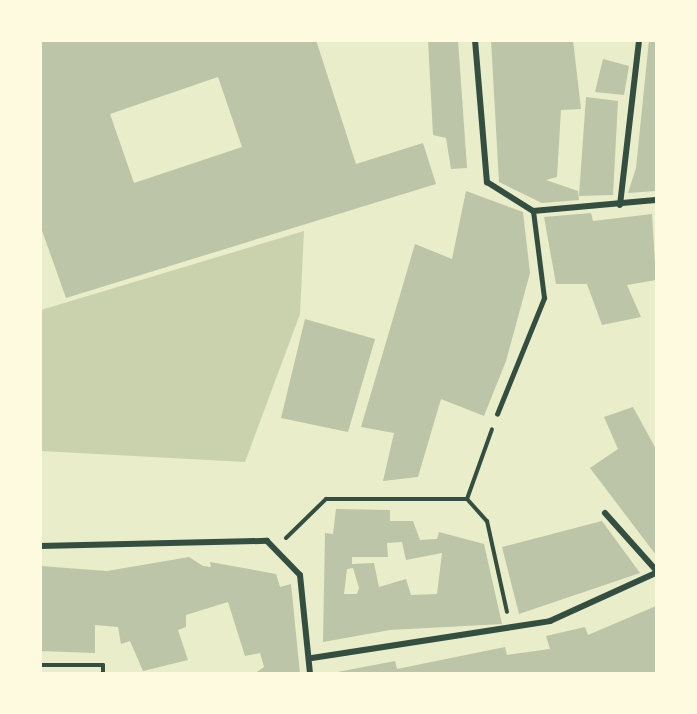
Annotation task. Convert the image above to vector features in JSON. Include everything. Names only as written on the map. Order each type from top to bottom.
[{"type":"street","points":[[475,40],[487,182],[533,211],[620,206],[657,200]]},
{"type":"street","points":[[620,206],[639,40]]},
{"type":"street","points":[[312,658],[550,621],[657,572],[605,513]]},
{"type":"street","points":[[40,546],[267,541],[300,575],[312,658],[310,674]]},
{"type":"lane","points":[[497,414],[544,298],[533,211]]},
{"type":"path","points":[[467,499],[497,414]]},
{"type":"path","points":[[274,549],[326,499],[467,499],[487,520],[511,627]]},
{"type":"path","points":[[40,665],[103,665],[103,674]]},
{"type":"green space","points":[[304,231],[300,314],[245,462],[41,451],[41,310]]},
{"type":"building","points":[[40,40],[316,40],[356,164],[423,143],[436,184],[66,298],[40,225]],"holes":[[[218,77],[242,147],[134,183],[110,114]]]},
{"type":"building","points":[[428,40],[458,40],[467,168],[451,169],[446,138],[433,135]]},
{"type":"building","points":[[491,40],[573,40],[581,109],[561,110],[557,177],[546,180],[578,191],[579,200],[542,203],[499,182]]},
{"type":"building","points":[[649,40],[656,40],[656,191],[628,193],[636,168]]},
{"type":"building","points":[[603,59],[629,66],[624,95],[595,92]]},
{"type":"building","points":[[586,97],[618,101],[613,195],[579,196]]},
{"type":"building","points":[[466,191],[523,212],[530,273],[506,361],[484,416],[441,399],[418,477],[383,481],[394,433],[361,427],[415,244],[452,259]]},
{"type":"building","points":[[591,213],[593,221],[652,214],[656,280],[627,285],[641,317],[602,325],[587,284],[556,284],[544,217]]},
{"type":"building","points":[[305,319],[375,339],[348,432],[281,418]]},
{"type":"building","points":[[633,407],[656,449],[656,555],[590,468],[618,449],[604,417]]},
{"type":"building","points":[[336,509],[390,510],[390,521],[413,521],[420,540],[437,539],[439,532],[484,544],[502,624],[390,630],[323,642],[325,533],[333,534]],"holes":[[[402,542],[406,560],[442,553],[437,594],[411,595],[406,579],[379,587],[374,563],[352,564],[352,557],[388,557],[387,543]],[[353,568],[359,588],[357,594],[344,594],[347,569]]]},
{"type":"building","points":[[602,521],[640,573],[519,614],[502,547]]},
{"type":"building","points":[[189,557],[203,566],[211,567],[210,562],[276,574],[280,587],[291,584],[300,674],[254,674],[264,667],[260,653],[245,656],[228,602],[186,615],[186,627],[178,630],[188,660],[143,671],[130,641],[121,644],[118,627],[95,625],[95,653],[40,651],[40,566],[107,571]]},
{"type":"building","points":[[656,606],[656,674],[327,674],[395,661],[397,669],[505,647],[507,655],[550,649],[546,636],[585,627],[588,635]]}]
